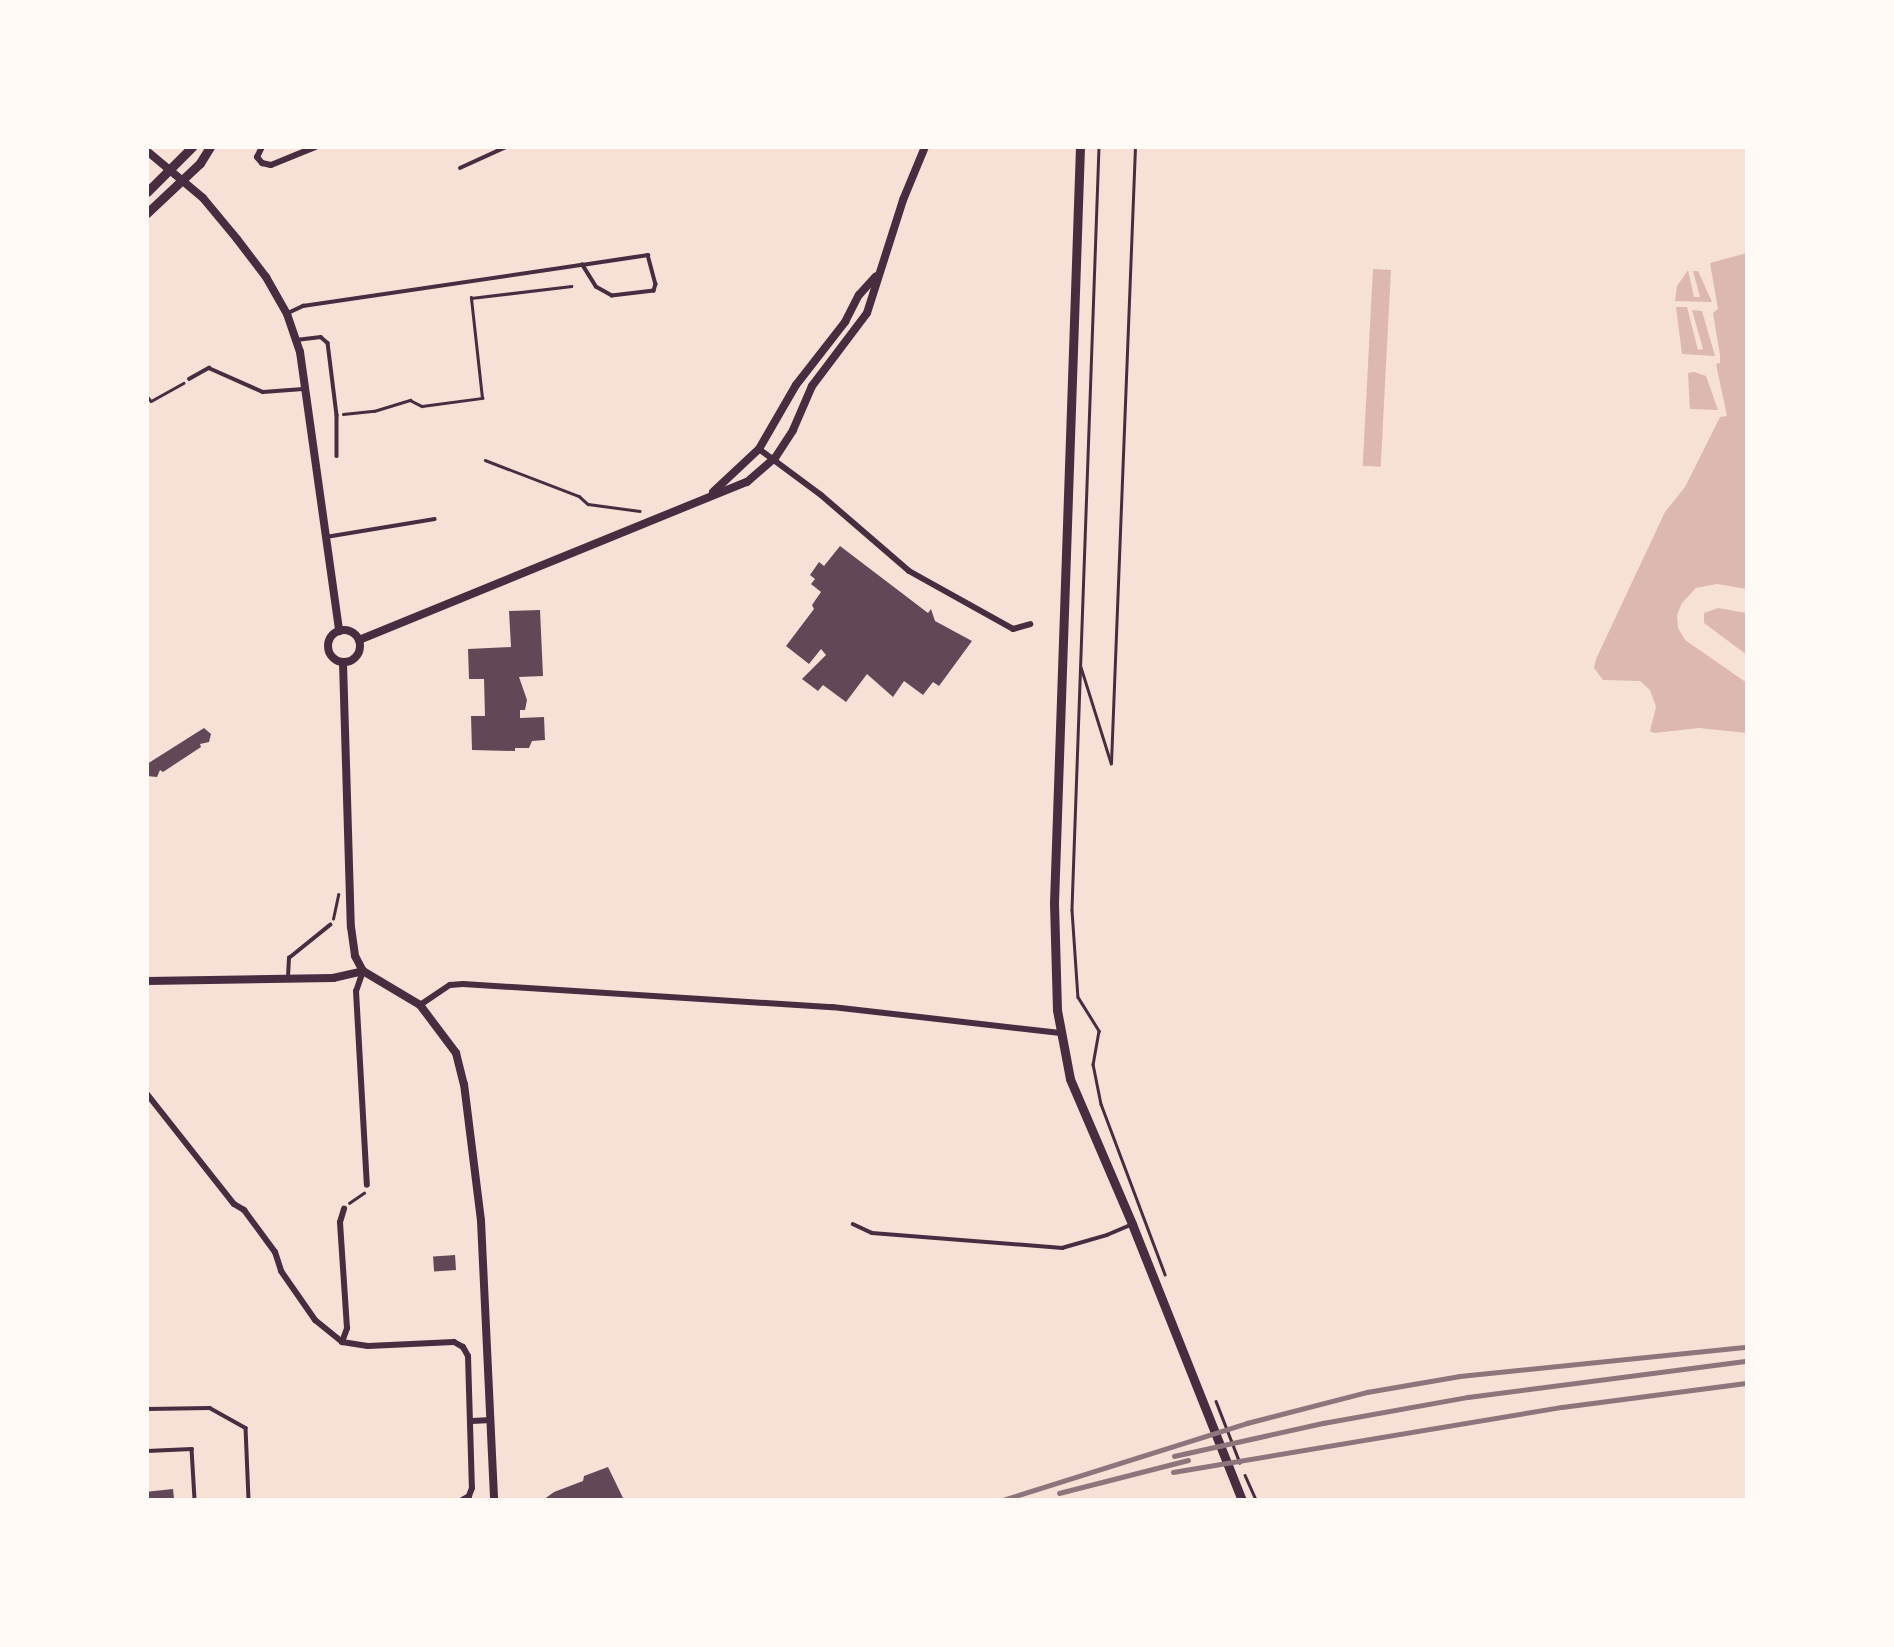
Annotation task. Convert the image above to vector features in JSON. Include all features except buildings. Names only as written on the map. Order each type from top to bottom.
[{"type":"main road","points":[[147,192],[192,147]]},
{"type":"main road","points":[[147,213],[183,180],[210,147]]},
{"type":"main road","points":[[1080,147],[1054,903],[1057,1010],[1070,1079],[1132,1224],[1242,1500]]},
{"type":"street","points":[[262,147],[257,157],[261,163],[271,165],[315,147]]},
{"type":"street","points":[[359,640],[747,482],[775,458],[793,430],[812,386],[867,313],[875,294],[876,276],[925,147]]},
{"type":"street","points":[[147,151],[170,167],[246,249],[287,314],[296,340],[305,388],[339,631]]},
{"type":"street","points":[[708,496],[759,449],[796,385],[845,322],[859,295],[876,276]]},
{"type":"street","points":[[759,449],[775,458],[909,571],[1013,629],[1030,624]]},
{"type":"street","points":[[339,631],[351,631],[359,640],[357,656],[343,663],[332,658],[327,648],[330,638],[339,631]]},
{"type":"street","points":[[343,663],[351,927],[355,956],[363,971],[420,1005],[456,1053],[464,1084],[481,1221],[494,1500]]},
{"type":"street","points":[[147,981],[333,978],[363,971]]},
{"type":"street","points":[[363,971],[356,991],[367,1185]]},
{"type":"street","points":[[420,1005],[450,985],[463,984],[832,1007],[1061,1032]]},
{"type":"street","points":[[147,1094],[234,1204],[244,1210],[275,1252],[281,1271],[315,1320],[342,1342],[368,1346],[454,1342],[463,1347],[468,1356],[472,1488],[469,1496],[462,1500]]},
{"type":"street","points":[[342,1342],[347,1328],[340,1222],[344,1209]]},
{"type":"street","points":[[471,1421],[491,1420]]},
{"type":"lane","points":[[460,168],[506,147]]},
{"type":"lane","points":[[287,314],[303,306],[648,255],[656,284],[654,291],[612,296],[596,287],[582,265]]},
{"type":"lane","points":[[296,340],[321,337],[327,340],[337,415],[337,456]]},
{"type":"lane","points":[[189,379],[209,368],[260,391],[305,388]]},
{"type":"lane","points":[[324,537],[435,519]]},
{"type":"lane","points":[[288,979],[289,958],[330,925]]},
{"type":"lane","points":[[853,1224],[872,1233],[1062,1248],[1107,1235],[1132,1224]]},
{"type":"lane","points":[[147,1409],[210,1408],[246,1428],[249,1500]]},
{"type":"lane","points":[[147,1451],[192,1449],[195,1500]]},
{"type":"path","points":[[1099,147],[1072,910],[1078,997],[1099,1031],[1093,1072],[1101,1104],[1167,1279]]},
{"type":"path","points":[[1080,663],[1111,763],[1135,147]]},
{"type":"path","points":[[337,415],[374,411],[410,400],[422,406],[482,398],[471,298],[570,286]]},
{"type":"path","points":[[147,396],[151,401],[189,379]]},
{"type":"path","points":[[485,460],[579,496],[588,504],[640,511]]},
{"type":"path","points":[[330,925],[337,912],[339,886]]},
{"type":"path","points":[[344,1209],[368,1191],[367,1185]]},
{"type":"path","points":[[1215,1398],[1255,1500]]},
{"type":"shaded area","points":[[1747,253],[1747,589],[1717,584],[1696,588],[1682,603],[1677,615],[1678,628],[1685,640],[1747,683],[1747,733],[1699,728],[1654,733],[1650,731],[1656,707],[1650,690],[1640,681],[1603,680],[1594,668],[1665,512],[1685,487],[1720,417],[1727,416],[1716,364],[1720,363],[1720,355],[1713,313],[1718,309],[1710,263]]},
{"type":"shaded area","points":[[1373,269],[1391,270],[1381,467],[1363,466]]},
{"type":"shaded area","points":[[1688,270],[1694,297],[1700,297],[1693,271],[1698,271],[1712,302],[1675,301],[1677,286]]},
{"type":"shaded area","points":[[1676,307],[1687,307],[1698,350],[1703,349],[1692,310],[1702,311],[1715,356],[1682,354]]},
{"type":"shaded area","points":[[1688,373],[1706,376],[1718,410],[1690,409]]},
{"type":"shaded area","points":[[1718,608],[1747,613],[1747,655],[1704,623],[1704,613]]},
{"type":"railway","points":[[1003,1500],[1247,1423],[1367,1392],[1460,1376],[1747,1347]]},
{"type":"railway","points":[[1174,1456],[1323,1423],[1468,1397],[1747,1361]]},
{"type":"railway","points":[[1173,1472],[1562,1407],[1747,1383]]},
{"type":"railway","points":[[1059,1493],[1188,1460]]}]
